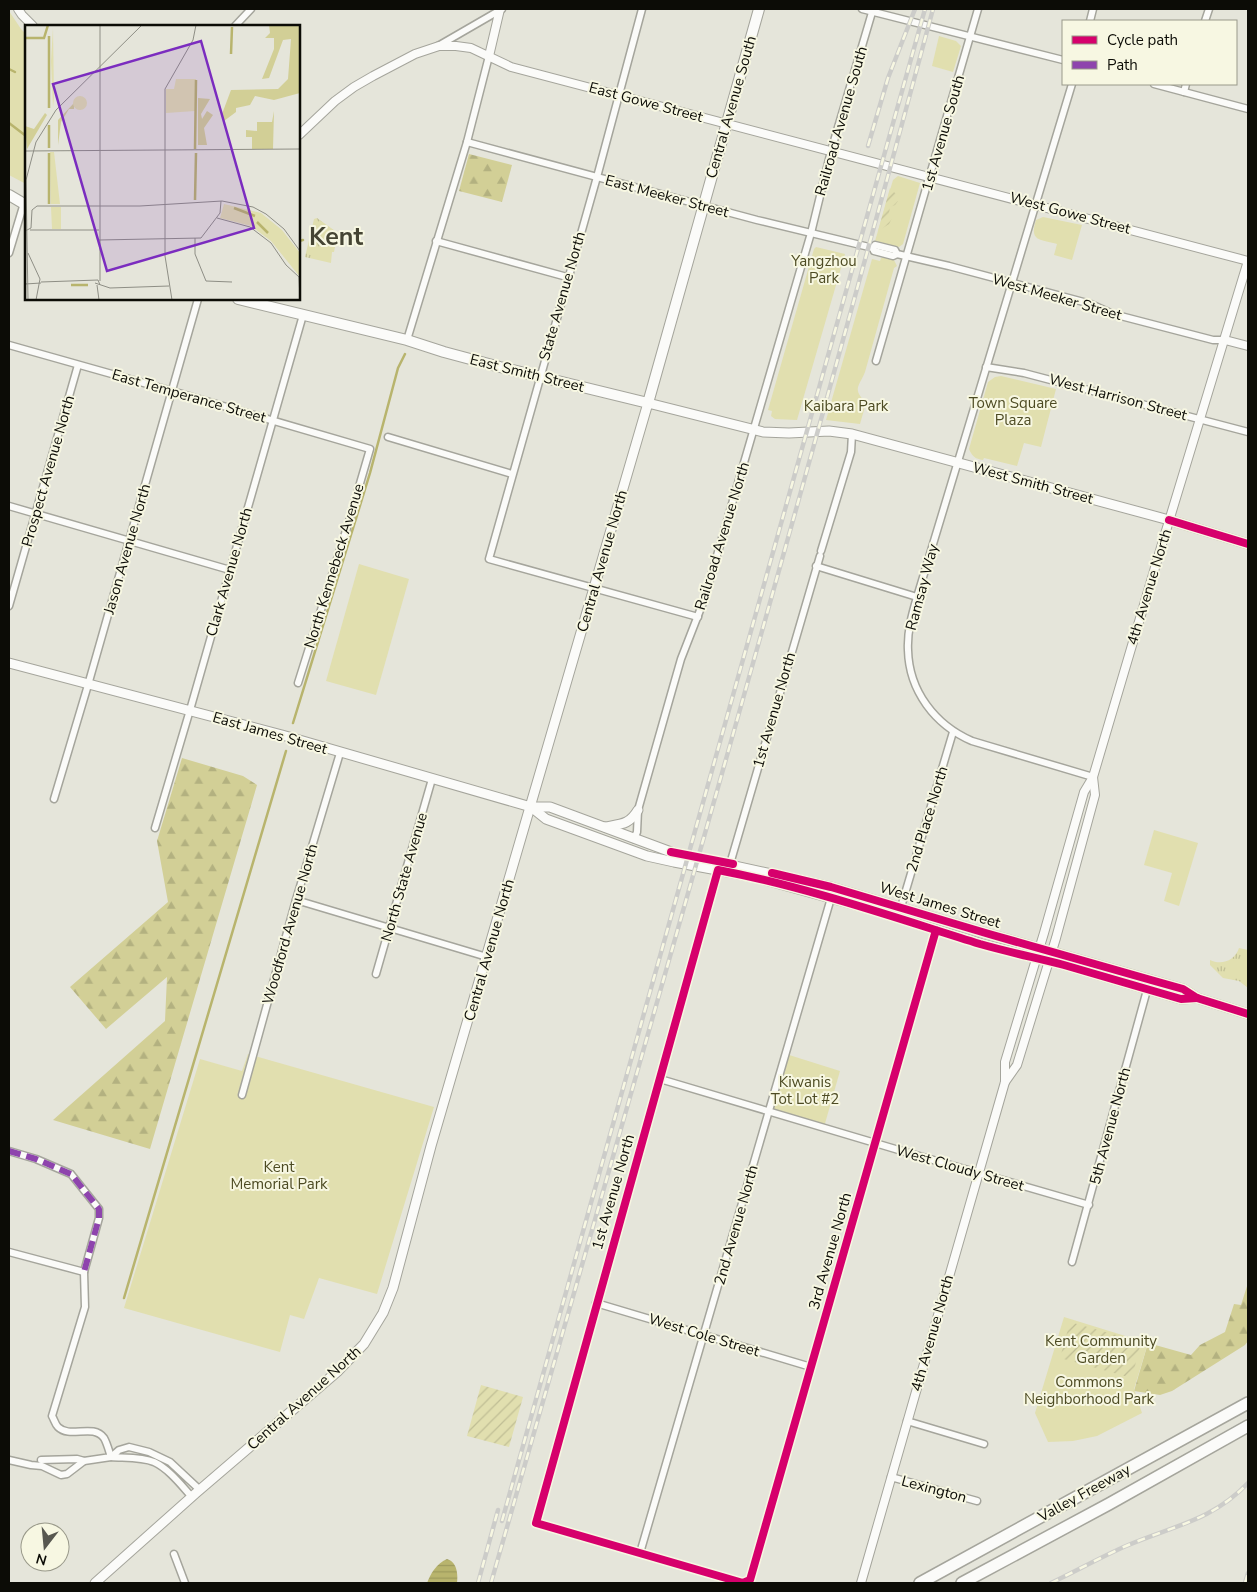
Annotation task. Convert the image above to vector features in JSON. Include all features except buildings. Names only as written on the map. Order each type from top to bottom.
[{"type":"highway","name":"Valley Freeway","points":[[920,1583],[1248,1403]]},
{"type":"highway","name":"Valley Freeway","points":[[962,1583],[1118,1500],[1248,1426]]},
{"type":"main road","name":"Central Avenue South","points":[[703,206],[758,9]]},
{"type":"main road","points":[[9,195],[25,204]]},
{"type":"main road","name":"Central Avenue North","points":[[95,1583],[192,1496],[338,1371],[364,1344],[377,1324],[392,1288],[431,1146],[648,403],[703,206]]},
{"type":"main road","name":"East Smith Street","points":[[242,300],[408,340],[444,352],[539,377],[754,430],[782,433],[817,432]]},
{"type":"main road","name":"West Smith Street","points":[[817,432],[829,431],[852,434],[1169,520],[1248,544]]},
{"type":"main road","name":"East James Street","points":[[9,663],[282,735],[531,807],[550,807],[671,852]]},
{"type":"main road","name":"East James Street","points":[[531,807],[546,819],[630,850],[674,862],[718,870]]},
{"type":"main road","points":[[603,827],[624,824],[634,817],[638,810]]},
{"type":"main road","name":"West James Street","points":[[671,852],[831,887],[1183,989],[1198,998],[1248,1014]]},
{"type":"main road","name":"West James Street","points":[[718,870],[755,877],[854,904],[982,944],[1036,957],[1181,1000],[1198,998]]},
{"type":"main road","points":[[854,904],[863,902],[895,910],[901,907]]},
{"type":"street","points":[[18,9],[33,25]]},
{"type":"street","points":[[236,25],[251,9]]},
{"type":"street","points":[[437,47],[500,9]]},
{"type":"street","points":[[408,340],[467,142],[500,9]]},
{"type":"street","name":"State Avenue North","points":[[593,588],[489,559],[597,177],[642,9]]},
{"type":"street","points":[[862,9],[873,10],[1062,60]]},
{"type":"street","name":"1st Avenue South","points":[[906,256],[978,9]]},
{"type":"street","name":"Railroad Avenue South","points":[[811,233],[831,151],[873,10]]},
{"type":"street","name":"East Gowe Street","points":[[300,134],[335,101],[354,87],[407,58],[437,47],[456,46],[471,48],[511,67],[891,166]]},
{"type":"street","points":[[957,463],[1072,85]]},
{"type":"street","points":[[1158,85],[1248,109]]},
{"type":"street","points":[[1184,92],[1186,85]]},
{"type":"street","name":"East Meeker Street","points":[[467,142],[703,206],[870,247]]},
{"type":"street","name":"West Gowe Street","points":[[891,166],[1248,261]]},
{"type":"street","points":[[9,253],[25,204]]},
{"type":"street","name":"Railroad Avenue North","points":[[634,839],[637,832],[638,810],[682,659],[698,617],[811,233]]},
{"type":"street","points":[[436,241],[568,277]]},
{"type":"street","name":"West Meeker Street","points":[[870,247],[875,245],[895,250],[897,254],[1091,304],[1122,316],[1213,340],[1225,340],[1248,346]]},
{"type":"street","points":[[876,361],[906,256]]},
{"type":"street","name":"4th Avenue North","points":[[860,1583],[1005,1082],[1005,1062],[1084,792],[1093,777],[1248,261]]},
{"type":"street","name":"Jason Avenue North","points":[[54,799],[198,300]]},
{"type":"street","name":"Clark Avenue North","points":[[155,828],[303,315]]},
{"type":"street","name":"East Temperance Street","points":[[9,345],[370,449]]},
{"type":"street","name":"Prospect Avenue North","points":[[9,606],[78,365]]},
{"type":"street","name":"West Harrison Street","points":[[986,367],[1024,372],[1248,432]]},
{"type":"street","name":"1st Avenue North","points":[[730,864],[851,452],[852,434]]},
{"type":"street","points":[[388,437],[512,474]]},
{"type":"street","name":"North Kennebeck Avenue","points":[[298,683],[370,449]]},
{"type":"street","name":"Ramsay Way","points":[[957,463],[917,596],[909,631],[910,670],[919,693],[928,708],[953,732],[972,741],[1093,777]]},
{"type":"street","points":[[9,506],[230,570]]},
{"type":"street","points":[[816,566],[917,596]]},
{"type":"street","points":[[593,588],[698,617]]},
{"type":"street","name":"2nd Place North","points":[[901,907],[953,732]]},
{"type":"street","name":"Woodford Avenue North","points":[[242,1095],[296,900],[340,753]]},
{"type":"street","name":"4th Avenue North","points":[[1005,1082],[1017,1065],[1052,952],[1095,795],[1093,777]]},
{"type":"street","name":"North State Avenue","points":[[376,974],[432,779]]},
{"type":"street","name":"1st Avenue North","points":[[640,1553],[536,1523],[718,870]]},
{"type":"street","name":"2nd Avenue North","points":[[640,1553],[831,898]]},
{"type":"street","points":[[296,900],[487,956]]},
{"type":"street","name":"3rd Avenue North","points":[[640,1553],[743,1583],[750,1580],[936,930]]},
{"type":"street","name":"5th Avenue North","points":[[1072,1262],[1148,990]]},
{"type":"street","name":"West Cloudy Street","points":[[660,1079],[1088,1205]]},
{"type":"street","points":[[9,1151],[36,1159],[71,1174],[99,1209],[99,1218],[84,1272],[86,1307],[52,1416],[58,1426],[66,1431],[99,1433],[104,1438],[111,1457]]},
{"type":"street","points":[[9,1252],[84,1272]]},
{"type":"street","name":"West Cole Street","points":[[596,1304],[811,1366]]},
{"type":"street","points":[[907,1421],[984,1444]]},
{"type":"street","points":[[111,1457],[119,1450],[129,1447],[149,1452],[170,1462],[200,1490]]},
{"type":"street","points":[[9,1460],[24,1464],[76,1459],[84,1461],[111,1457],[147,1460],[154,1462],[169,1473],[192,1496]]},
{"type":"street","points":[[42,1463],[61,1475],[67,1474],[84,1461]]},
{"type":"street","name":"Lexington","points":[[891,1477],[977,1501]]},
{"type":"street","points":[[174,1554],[185,1583]]},
{"type":"green space","points":[[9,11],[25,33],[25,183],[9,175]]},
{"type":"green space","points":[[939,36],[956,41],[961,46],[953,72],[932,66]]},
{"type":"green space","points":[[469,154],[512,165],[502,202],[459,191]]},
{"type":"green space","points":[[898,176],[920,183],[903,244],[899,247],[875,241],[893,180]]},
{"type":"green space","points":[[890,188],[897,195],[898,201],[890,207],[889,213],[892,218],[889,224],[878,231]]},
{"type":"green space","points":[[1043,217],[1082,225],[1072,260],[1054,255],[1057,244],[1041,240],[1035,236],[1034,227],[1036,220]]},
{"type":"green space","points":[[317,218],[338,233],[334,252],[332,252],[331,263],[305,257],[314,219]]},
{"type":"green space","name":"Yangzhou Park","points":[[816,247],[845,254],[797,420],[775,419],[771,416],[772,411],[768,410]]},
{"type":"green space","name":"Kaibara Park","points":[[888,257],[894,260],[897,266],[894,268],[865,372],[858,388],[859,394],[866,403],[860,424],[826,420],[872,259],[880,261],[881,258]]},
{"type":"green space","name":"Town Square Plaza","points":[[1001,376],[1056,389],[1041,447],[1024,443],[1017,466],[984,458],[983,460],[978,459],[969,449],[988,382],[995,377]]},
{"type":"green space","points":[[359,564],[409,579],[376,695],[326,681]]},
{"type":"green space","points":[[182,758],[243,776],[257,785],[150,1149],[53,1120],[165,1021],[167,977],[106,1029],[70,987],[168,902],[157,841]]},
{"type":"green space","points":[[1154,830],[1198,843],[1179,906],[1164,901],[1172,873],[1144,865]]},
{"type":"green space","points":[[1239,948],[1248,950],[1248,988],[1239,981],[1223,978],[1210,965],[1210,960],[1215,962],[1228,961]]},
{"type":"green space","name":"Kent Memorial Park","points":[[248,1054],[434,1107],[377,1294],[319,1278],[304,1319],[290,1315],[280,1352],[124,1308],[200,1059],[242,1071]]},
{"type":"green space","name":"Kiwanis Tot Lot #2","points":[[786,1054],[840,1071],[824,1127],[769,1111]]},
{"type":"green space","points":[[1248,1283],[1248,1341],[1245,1345],[1172,1391],[1160,1395],[1134,1391],[1148,1343],[1191,1355],[1200,1345],[1225,1332],[1234,1304],[1241,1305]]},
{"type":"green space","name":"Commons Neighborhood Park","points":[[1064,1317],[1148,1343],[1134,1389],[1142,1413],[1097,1436],[1073,1441],[1048,1442],[1035,1413]]},
{"type":"green space","name":"Kent Community Garden","points":[[1070,1322],[1141,1342],[1132,1378],[1060,1358]]},
{"type":"green space","points":[[481,1385],[523,1397],[509,1447],[467,1436]]},
{"type":"shaded area","points":[[447,1559],[455,1566],[457,1583],[427,1583],[434,1569]]},
{"type":"waterway","points":[[9,69],[15,72]]},
{"type":"waterway","points":[[9,123],[25,135]]},
{"type":"waterway","points":[[293,723],[370,473],[398,368],[405,354]]},
{"type":"waterway","points":[[124,1298],[286,751]]},
{"type":"railway","points":[[868,146],[888,78],[915,9]]},
{"type":"railway","points":[[502,1521],[925,9]]},
{"type":"railway","points":[[491,1583],[771,600],[933,9]]},
{"type":"railway","points":[[1051,1583],[1126,1546],[1206,1514],[1234,1496],[1248,1483]]},
{"type":"railway","points":[[478,1583],[498,1510]]},
{"type":"railway","points":[[1245,1583],[1248,1573]]},
{"type":"marked path","points":[[9,1151],[36,1159],[71,1174],[99,1209],[99,1218],[84,1272]]},
{"type":"cycle path","points":[[1169,520],[1248,544]]},
{"type":"cycle path","points":[[671,852],[733,864]]},
{"type":"cycle path","points":[[936,930],[750,1580],[743,1583],[536,1523],[718,870],[817,894],[915,923],[980,944],[1064,965],[1181,999],[1197,998]]},
{"type":"cycle path","points":[[772,873],[831,887],[1183,989],[1197,998],[1248,1014]]},
{"type":"district","name":"Kent","points":[[336,237]]}]
